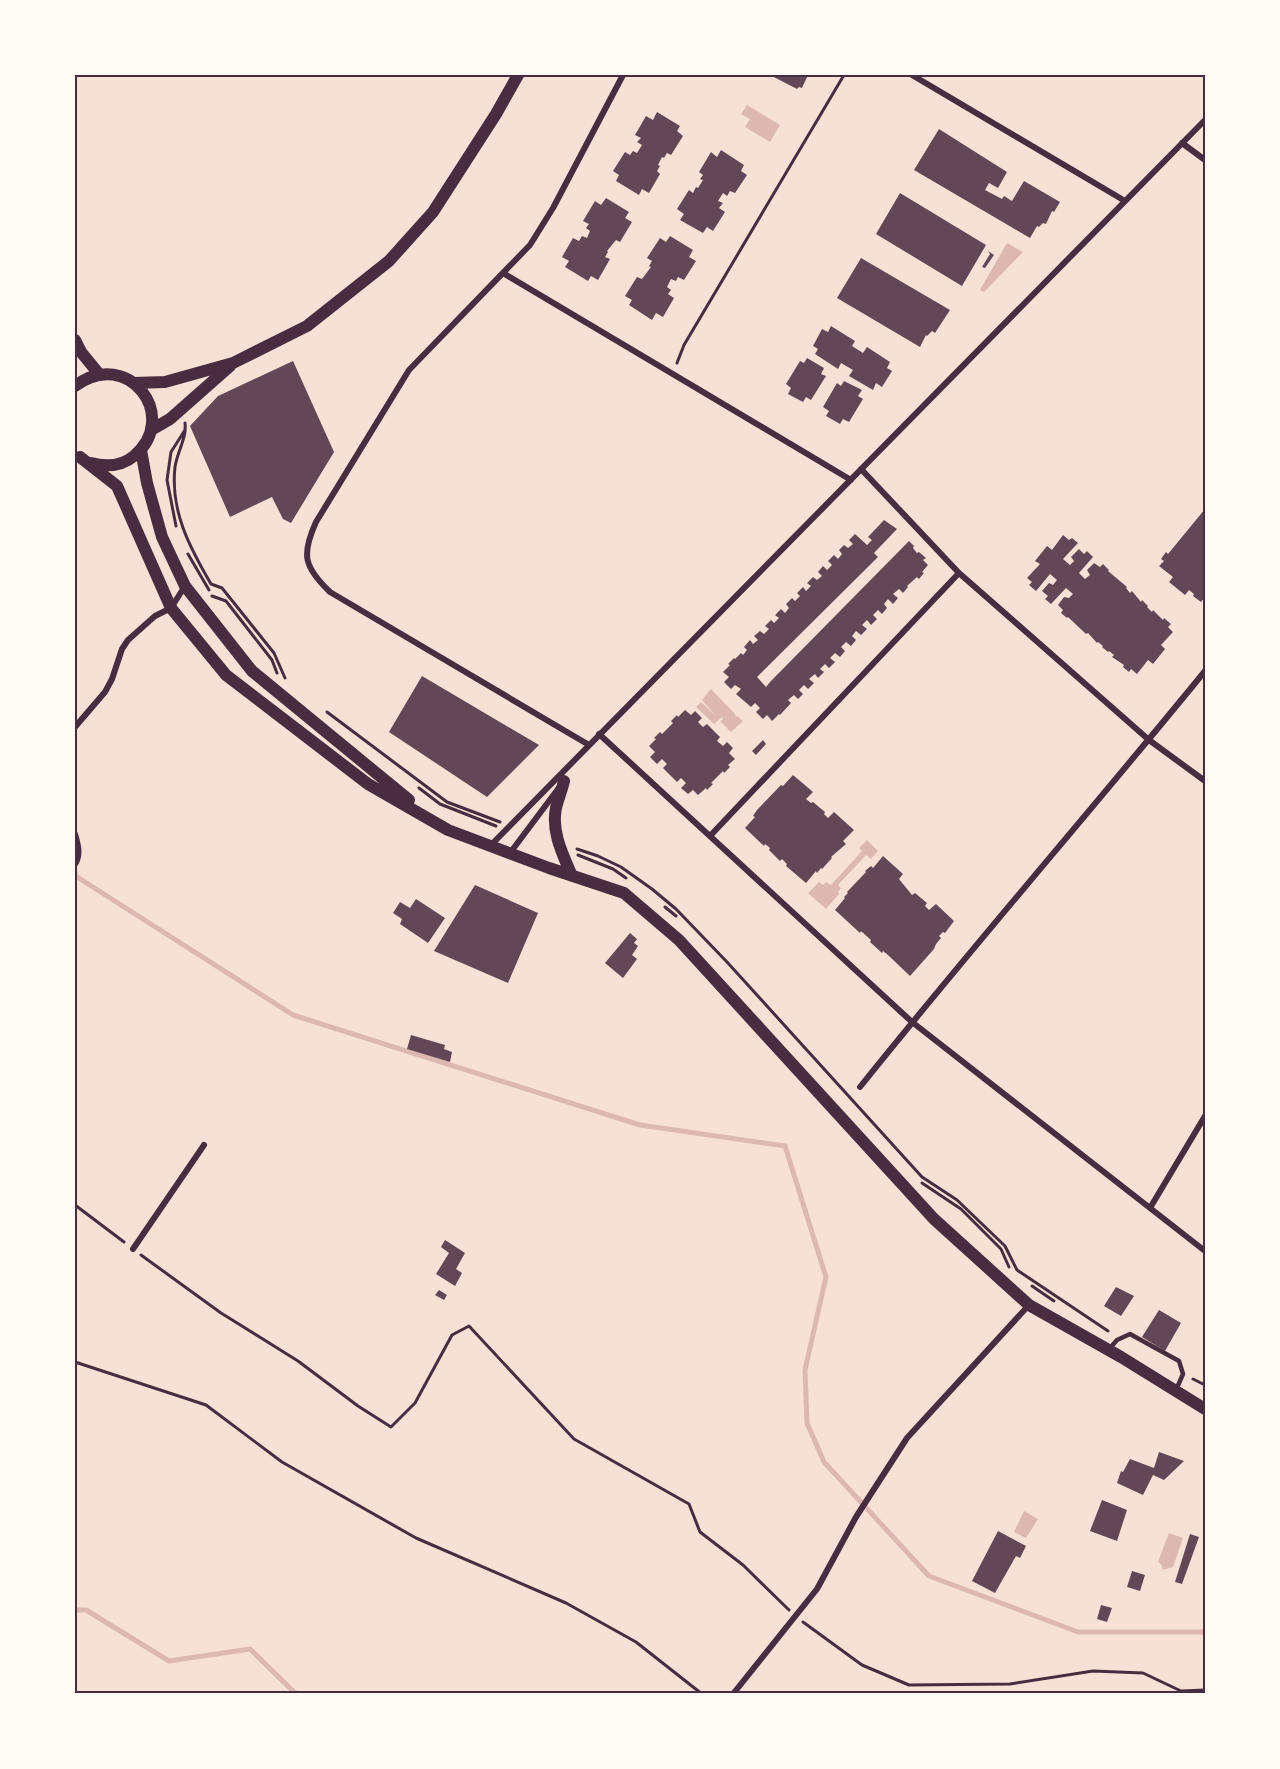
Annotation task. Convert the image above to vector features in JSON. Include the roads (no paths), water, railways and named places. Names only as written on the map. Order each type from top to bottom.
[{"type":"main road","points":[[134,383],[165,382],[233,363],[307,326],[389,261],[433,212],[496,114],[518,75]]},
{"type":"main road","points":[[75,339],[81,352],[99,374]]},
{"type":"main road","points":[[151,430],[176,414],[233,363]]},
{"type":"main road","points":[[75,386],[86,378],[99,374],[123,377],[143,392],[152,417],[147,441],[141,450],[130,459],[105,466],[92,464],[77,455]]},
{"type":"main road","points":[[141,450],[147,483],[162,537],[185,586],[252,671],[435,822]]},
{"type":"main road","points":[[77,455],[117,486],[171,608],[226,675],[368,784],[448,830],[624,893],[679,940],[934,1219],[1029,1305],[1175,1391],[1203,1404]]},
{"type":"main road","points":[[564,781],[555,810],[554,824],[558,842],[572,876]]},
{"type":"street","points":[[589,745],[330,592],[314,576],[307,558],[309,539],[316,522],[409,370],[530,245],[553,208],[623,75]]},
{"type":"street","points":[[912,75],[1125,201]]},
{"type":"street","points":[[490,846],[1205,120]]},
{"type":"street","points":[[1182,143],[1205,160]]},
{"type":"street","points":[[503,273],[851,480]]},
{"type":"street","points":[[861,469],[959,573],[1149,740],[1205,780]]},
{"type":"street","points":[[710,836],[959,573]]},
{"type":"street","points":[[75,727],[105,692],[122,649],[128,640],[155,616],[171,608],[185,586]]},
{"type":"street","points":[[860,1087],[1205,671]]},
{"type":"street","points":[[599,734],[912,1022],[1205,1251]]},
{"type":"street","points":[[510,853],[564,781],[571,762]]},
{"type":"street","points":[[75,834],[79,852],[75,864]]},
{"type":"street","points":[[1150,1208],[1205,1116]]},
{"type":"street","points":[[133,1249],[204,1145]]},
{"type":"street","points":[[733,1694],[817,1589],[856,1517],[907,1438],[1029,1305]]},
{"type":"lane","points":[[1108,1350],[1117,1340],[1130,1334],[1179,1361],[1183,1374],[1175,1391]]},
{"type":"waterway","points":[[75,872],[76,876],[85,882],[293,1015],[640,1125],[785,1146],[826,1277],[805,1370],[807,1423],[824,1462],[929,1576],[1078,1632],[1205,1632]]},
{"type":"waterway","points":[[75,1610],[86,1610],[169,1661],[250,1649],[294,1692],[299,1694]]}]
